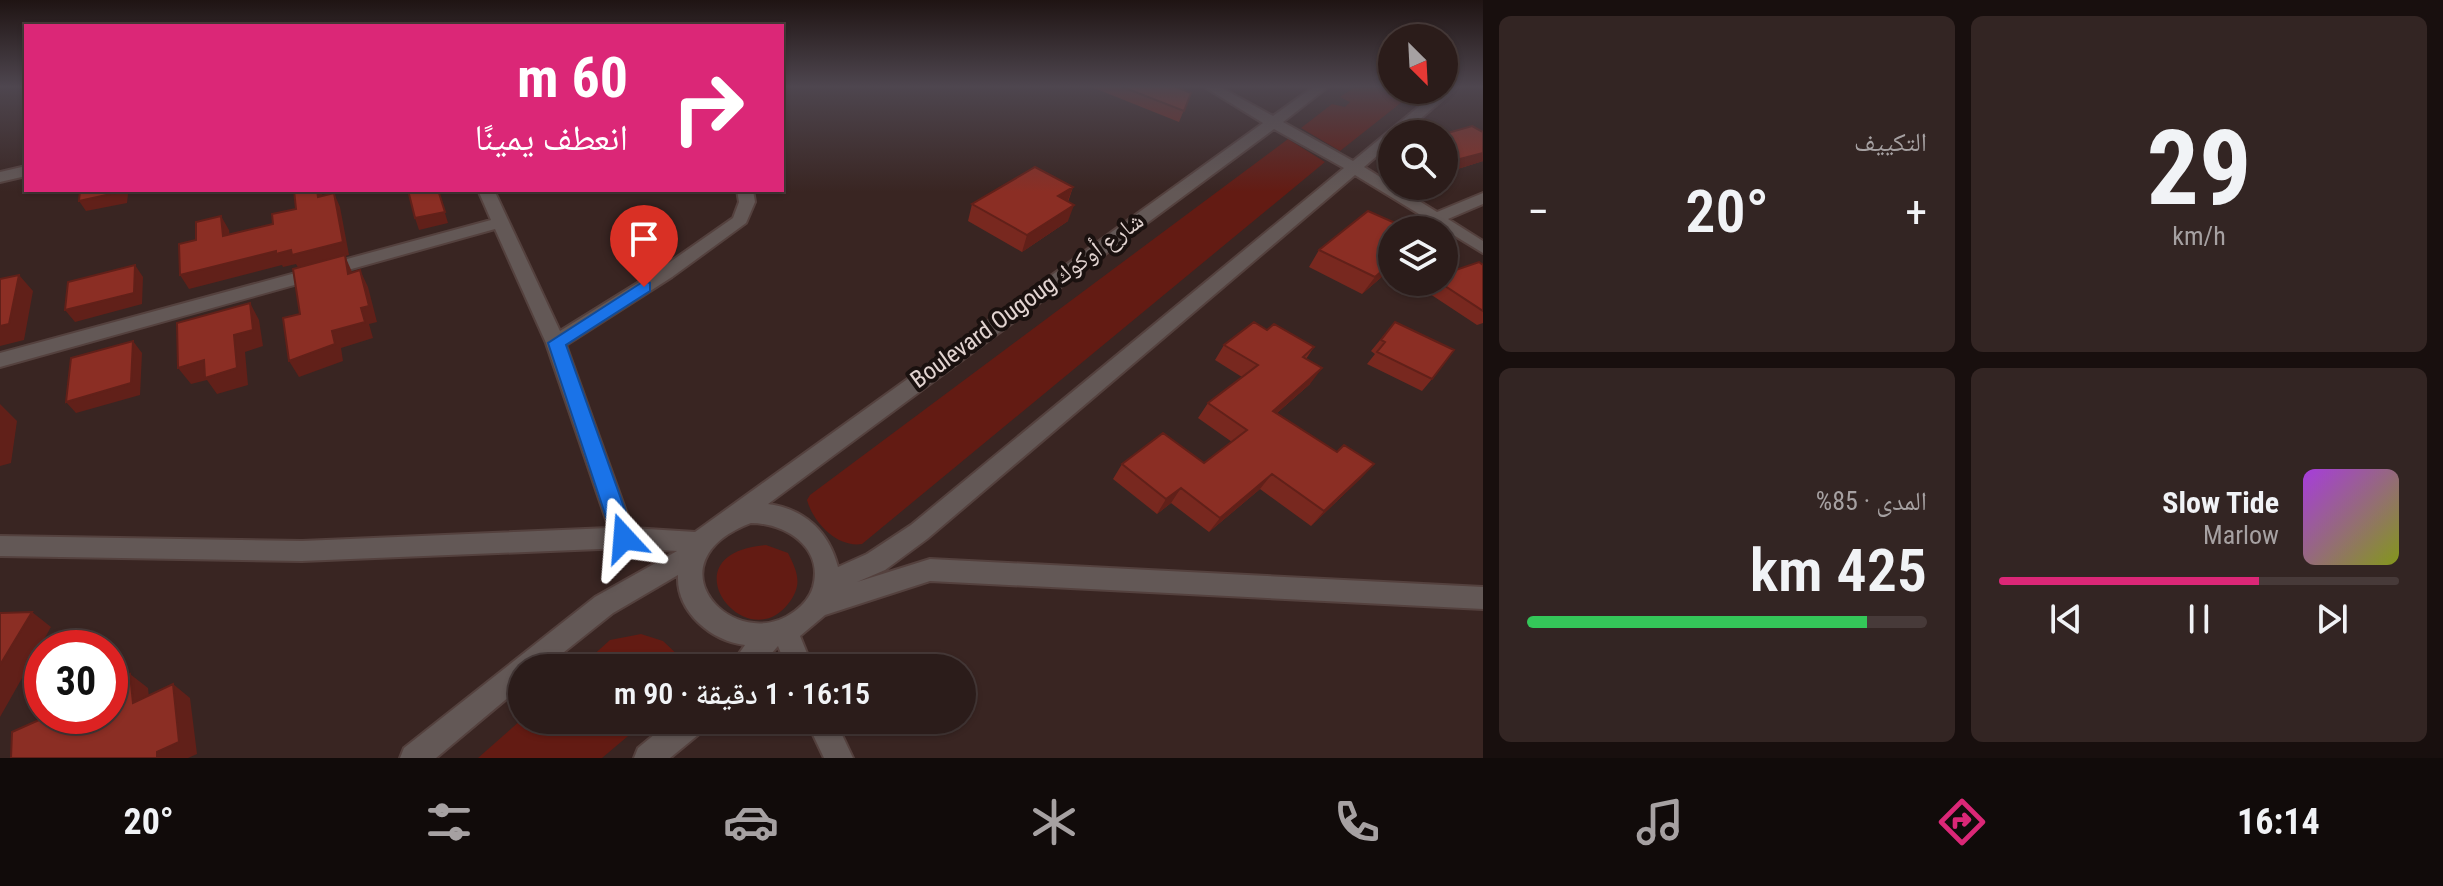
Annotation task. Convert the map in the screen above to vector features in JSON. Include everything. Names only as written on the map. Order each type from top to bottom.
[{"type":"street","name":"Boulevard Ougoug شارع أوكوك","points":[[733,517],[1270,121]]},
{"type":"street","points":[[1272,121],[1430,216]]},
{"type":"street","points":[[756,654],[778,633],[804,621],[822,595],[919,532],[1378,148]]},
{"type":"street","points":[[0,177],[24,171]]},
{"type":"street","points":[[487,192],[556,343],[624,538]]},
{"type":"street","points":[[556,343],[666,273],[740,220],[747,202],[745,192]]},
{"type":"street","points":[[1442,216],[1483,198]]},
{"type":"street","points":[[0,360],[501,222]]},
{"type":"street","points":[[1458,233],[1483,248]]},
{"type":"street","points":[[542,654],[604,605],[696,548],[714,526],[733,517],[768,513],[785,517],[800,526],[822,551],[827,567],[822,595]]},
{"type":"street","points":[[0,546],[302,551],[624,538],[696,548]]},
{"type":"street","points":[[696,548],[690,585],[706,614],[735,632],[778,633]]},
{"type":"street","points":[[822,595],[930,570],[1483,598]]},
{"type":"street","points":[[778,633],[791,654]]},
{"type":"street","points":[[414,758],[508,681]]},
{"type":"street","points":[[648,758],[677,734]]},
{"type":"street","points":[[827,734],[839,758]]},
{"type":"shaded area","points":[[1310,121],[1377,121],[1340,151],[1301,128]]},
{"type":"shaded area","points":[[1288,139],[1325,162],[862,544],[835,538],[820,525],[807,500],[810,495]]},
{"type":"shaded area","points":[[766,545],[788,553],[796,573],[796,591],[788,604],[771,618],[752,619],[735,612],[723,598],[717,582],[720,565],[736,552]]},
{"type":"shaded area","points":[[641,634],[663,641],[677,654],[594,654],[610,640]]},
{"type":"shaded area","points":[[508,731],[508,734],[630,734],[602,758],[478,758]]},
{"type":"building","points":[[1472,126],[1483,132],[1483,153],[1458,159],[1458,130]]},
{"type":"building","points":[[1035,167],[1073,187],[1058,196],[1074,205],[1027,235],[972,204]]},
{"type":"building","points":[[80,192],[120,192],[79,201]]},
{"type":"building","points":[[294,192],[317,192],[318,197],[334,193],[343,242],[292,255],[291,250],[276,254],[276,251],[180,275],[179,244],[196,240],[196,222],[221,216],[223,236],[273,224],[272,214],[296,209]]},
{"type":"building","points":[[408,192],[439,192],[445,212],[415,218]]},
{"type":"building","points":[[1368,211],[1379,216],[1378,274],[1375,277],[1319,250]]},
{"type":"building","points":[[345,255],[348,274],[360,270],[369,306],[361,308],[365,322],[332,331],[335,344],[289,361],[283,318],[300,314],[293,269]]},
{"type":"building","points":[[1479,262],[1483,265],[1483,311],[1458,295],[1458,269]]},
{"type":"building","points":[[135,265],[134,293],[65,310],[68,282]]},
{"type":"building","points":[[19,275],[9,324],[0,326],[0,279]]},
{"type":"building","points":[[250,303],[253,330],[234,335],[237,368],[205,378],[204,360],[178,368],[177,323]]},
{"type":"building","points":[[1254,322],[1267,330],[1274,324],[1314,347],[1303,357],[1322,368],[1273,411],[1337,452],[1344,445],[1374,464],[1324,511],[1272,474],[1220,518],[1181,488],[1166,499],[1122,464],[1163,433],[1204,463],[1247,430],[1208,403],[1258,365],[1224,345]]},
{"type":"building","points":[[1395,322],[1454,350],[1432,379],[1377,352],[1385,342],[1381,340]]},
{"type":"building","points":[[133,341],[131,383],[66,402],[71,358]]},
{"type":"building","points":[[32,612],[0,665],[0,613]]},
{"type":"building","points":[[128,675],[133,703],[173,684],[179,742],[157,752],[157,758],[11,758],[12,732],[24,727],[24,734],[128,734]]},
{"type":"route","points":[[624,538],[556,343],[644,287]]}]
